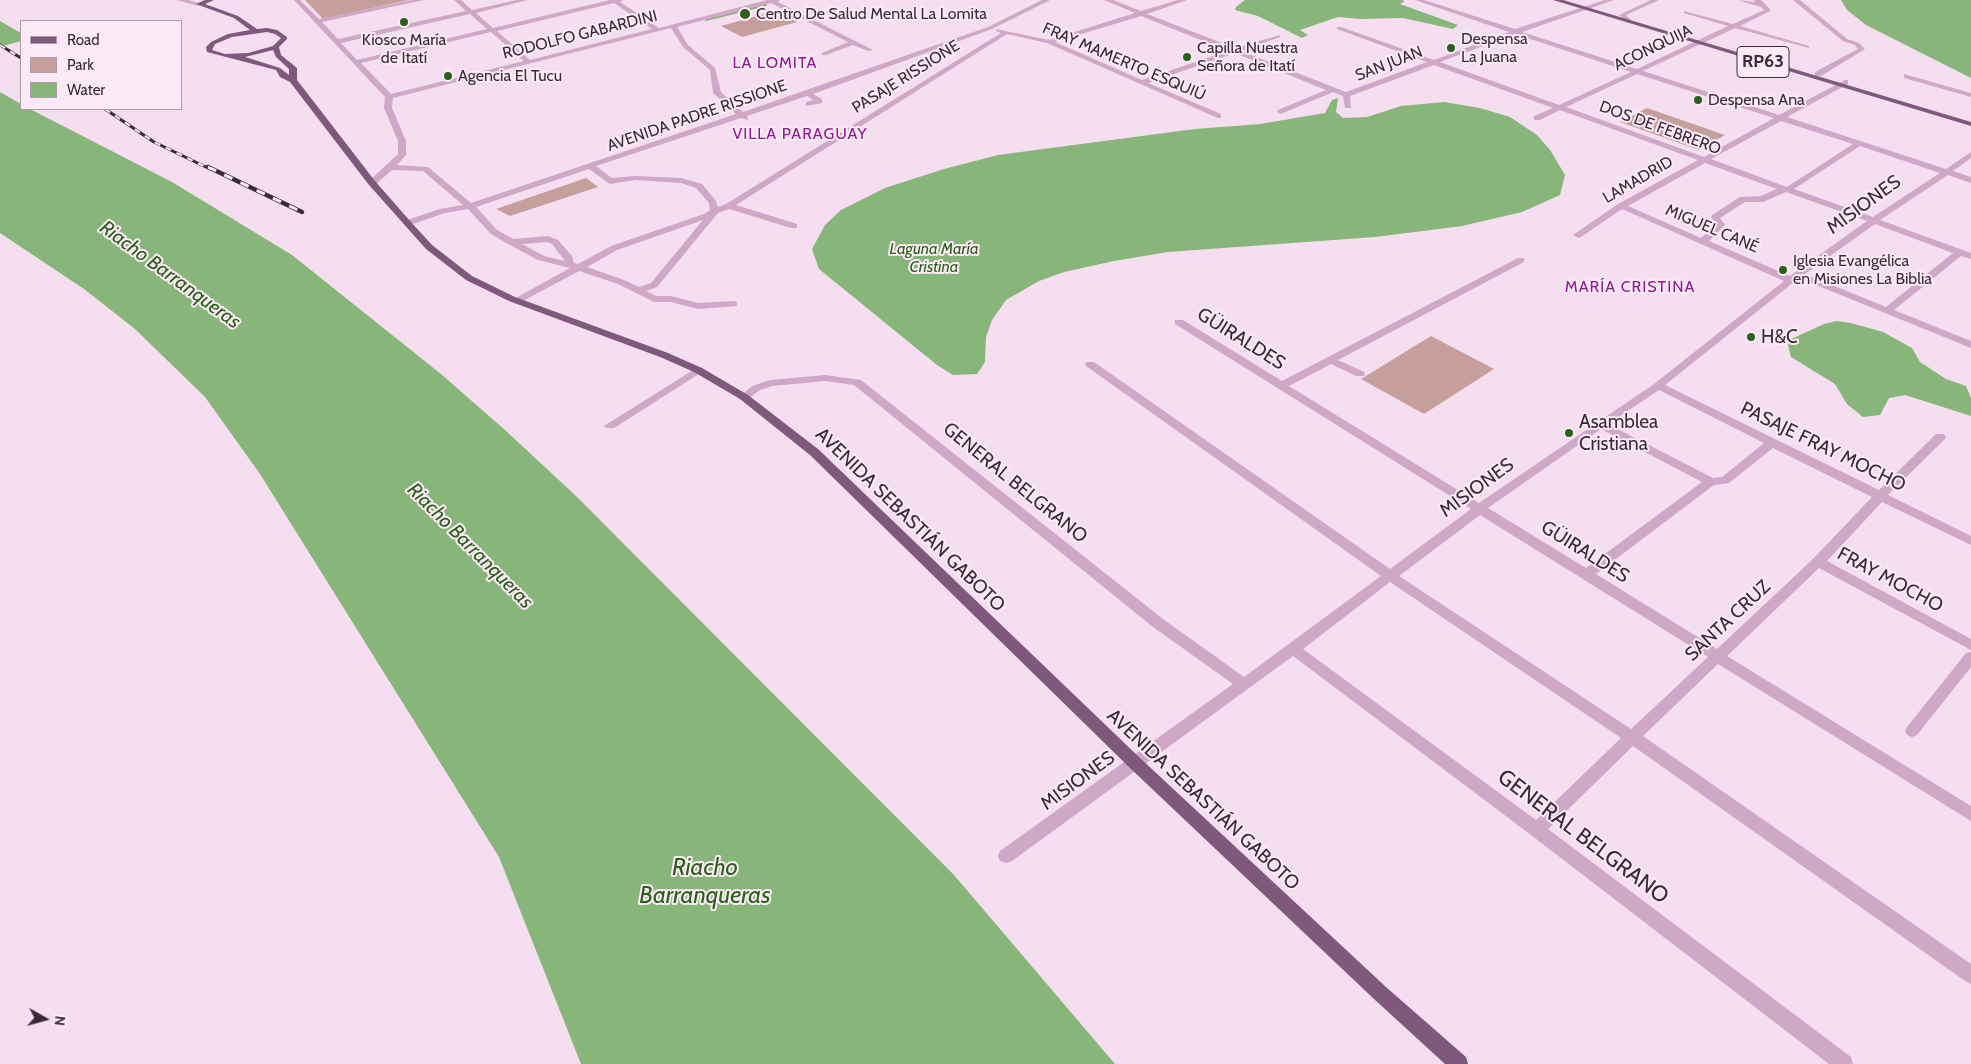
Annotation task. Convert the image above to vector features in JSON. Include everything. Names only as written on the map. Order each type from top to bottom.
[{"type":"main road","points":[[199,4],[211,0]]},
{"type":"main road","name":"RP63","points":[[1556,0],[1818,74],[1971,124]]},
{"type":"main road","name":"RP63","points":[[1570,0],[1701,41],[1971,119]]},
{"type":"main road","points":[[220,3],[222,12]]},
{"type":"main road","points":[[199,4],[236,17],[255,31]]},
{"type":"main road","points":[[230,35],[235,27],[236,17]]},
{"type":"main road","name":"AVENIDA SEBASTIÁN GABOTO","points":[[255,31],[277,32],[283,34],[285,38],[275,47],[248,55],[218,55],[209,50],[213,43],[230,35],[255,31]]},
{"type":"main road","name":"AVENIDA SEBASTIÁN GABOTO","points":[[275,47],[278,56],[292,68],[292,80]]},
{"type":"main road","name":"AVENIDA SEBASTIÁN GABOTO","points":[[234,56],[278,69],[283,75],[292,80],[372,183],[429,248],[462,273],[490,290],[664,355],[698,370],[744,397],[814,452],[1135,763],[1380,993],[1459,1064]]},
{"type":"street","points":[[179,0],[199,4]]},
{"type":"street","points":[[297,0],[389,97],[388,108],[402,141],[402,155],[372,183]]},
{"type":"street","points":[[318,21],[421,0]]},
{"type":"street","points":[[457,0],[529,62]]},
{"type":"street","points":[[336,42],[525,0]]},
{"type":"street","points":[[356,62],[615,0],[658,30]]},
{"type":"street","points":[[773,0],[870,50]]},
{"type":"street","name":"RODOLFO GABARDINI","points":[[389,97],[773,0]]},
{"type":"street","name":"AVENIDA PADRE RISSIONE","points":[[407,223],[443,211],[470,206],[592,167],[808,93],[990,28],[1047,0]]},
{"type":"street","points":[[1107,0],[1346,95]]},
{"type":"street","points":[[1049,42],[1184,0]]},
{"type":"street","points":[[1418,0],[1971,180]]},
{"type":"street","name":"SAN JUAN","points":[[1348,106],[1346,95],[1514,32],[1611,0]]},
{"type":"street","points":[[1630,22],[1622,15],[1656,0]]},
{"type":"street","points":[[1740,0],[1759,3]]},
{"type":"street","points":[[1796,0],[1845,40],[1857,44],[1862,49],[1818,74]]},
{"type":"street","name":"ACONQUIJA","points":[[1537,118],[1768,10],[1759,3]]},
{"type":"street","points":[[1686,12],[1807,47]]},
{"type":"street","points":[[673,26],[685,46],[713,70],[717,93],[749,121]]},
{"type":"street","name":"FRAY MAMERTO ESQUIÚ","points":[[990,28],[1049,42],[1218,116]]},
{"type":"street","name":"DOS DE FEBRERO","points":[[1339,28],[1971,256]]},
{"type":"street","name":"PASAJE RISSIONE","points":[[517,301],[574,266],[614,248],[672,229],[729,206],[1006,32]]},
{"type":"street","points":[[1141,83],[1278,36]]},
{"type":"street","points":[[824,54],[854,42]]},
{"type":"street","points":[[1907,76],[1971,95]]},
{"type":"street","name":"LAMADRID","points":[[1578,235],[1621,206],[1843,83]]},
{"type":"street","name":"SAN JUAN","points":[[1281,112],[1332,90]]},
{"type":"street","points":[[808,93],[819,101],[809,104]]},
{"type":"street","points":[[1703,241],[1721,225],[1715,217],[1743,199],[1763,199],[1779,191],[1789,189],[1858,144]]},
{"type":"street","name":"MISIONES","points":[[1006,856],[1293,649],[1480,508],[1658,386],[1795,277],[1911,194],[1947,172],[1971,154]]},
{"type":"street","points":[[390,167],[425,169],[470,206],[494,232],[541,258],[574,266],[621,282],[654,300],[671,299],[698,306],[734,304]]},
{"type":"street","points":[[592,167],[610,181],[635,178],[681,181],[699,186],[713,203],[715,211],[654,285],[637,291]]},
{"type":"street","points":[[729,206],[794,226]]},
{"type":"street","name":"MIGUEL CANÉ","points":[[1621,206],[1703,241],[1971,345]]},
{"type":"street","points":[[511,242],[548,239],[555,242],[574,266]]},
{"type":"street","points":[[1887,311],[1960,252]]},
{"type":"street","points":[[1280,386],[1521,260]]},
{"type":"street","name":"GÜIRALDES","points":[[1179,322],[1971,814]]},
{"type":"street","points":[[1329,359],[1360,374]]},
{"type":"street","points":[[1090,364],[1389,575],[1632,737],[1971,975]]},
{"type":"street","points":[[610,426],[698,370]]},
{"type":"street","name":"GENERAL BELGRANO","points":[[744,397],[756,388],[770,383],[825,378],[857,382],[1158,623],[1243,684]]},
{"type":"street","name":"PASAJE FRAY MOCHO","points":[[1658,386],[1971,540]]},
{"type":"street","points":[[1600,424],[1711,482]]},
{"type":"street","name":"SANTA CRUZ","points":[[1537,830],[1632,737],[1818,562],[1880,496],[1940,437]]},
{"type":"street","points":[[1586,574],[1711,482],[1725,480],[1772,443]]},
{"type":"street","name":"FRAY MOCHO","points":[[1818,562],[1971,645]]},
{"type":"street","name":"GENERAL BELGRANO","points":[[1293,649],[1537,830],[1844,1064]]},
{"type":"street","points":[[1912,731],[1971,657]]},
{"type":"green space","points":[[305,0],[409,0],[323,19]]},
{"type":"green space","points":[[775,11],[797,22],[742,37],[721,26]]},
{"type":"green space","points":[[1647,108],[1725,135],[1699,150],[1620,122]]},
{"type":"green space","points":[[586,178],[598,187],[510,216],[496,209]]},
{"type":"green space","points":[[1431,336],[1494,369],[1424,414],[1361,379]]},
{"type":"water","points":[[1245,0],[1401,0],[1405,1],[1400,4],[1458,25],[1453,29],[1403,18],[1361,19],[1338,17],[1300,30],[1308,35],[1302,38],[1258,16],[1235,10]]},
{"type":"water","points":[[1841,0],[1971,0],[1971,78],[1866,25],[1847,10]]},
{"type":"water","points":[[0,21],[20,32],[20,41],[0,47]]},
{"type":"water","name":"Riacho Barranqueras","points":[[0,92],[20,103],[20,110],[32,110],[172,182],[292,255],[441,374],[575,495],[954,875],[1115,1064],[581,1064],[499,857],[260,474],[205,397],[135,329],[84,289],[0,233]]},
{"type":"water","name":"Laguna María Cristina","points":[[1338,98],[1336,112],[1343,118],[1367,117],[1401,106],[1444,102],[1480,108],[1510,117],[1537,135],[1550,150],[1565,175],[1560,195],[1522,212],[1462,226],[1375,237],[1168,252],[1064,272],[1039,281],[1006,300],[992,320],[986,337],[985,362],[977,374],[953,375],[937,365],[819,269],[812,249],[825,225],[841,210],[885,188],[944,169],[998,155],[1195,129],[1260,124],[1325,113],[1332,100]]},
{"type":"water","points":[[1836,321],[1883,332],[1912,348],[1920,362],[1946,379],[1966,386],[1971,398],[1971,416],[1905,395],[1889,398],[1880,415],[1863,417],[1847,404],[1835,384],[1791,357],[1787,341],[1824,324]]},
{"type":"waterway","points":[[706,20],[766,5]]},
{"type":"railway","points":[[0,45],[20,57]]},
{"type":"railway","points":[[106,110],[154,142],[210,169]]},
{"type":"railway","points":[[208,167],[302,212]]},
{"type":"place","name":"Centro De Salud Mental La Lomita","points":[[745,14]]},
{"type":"place","name":"Kiosco María de Itatí","points":[[404,22]]},
{"type":"place","name":"Despensa La Juana","points":[[1451,48]]},
{"type":"place","name":"Capilla Nuestra Señora de Itatí","points":[[1187,57]]},
{"type":"place","name":"Agencia El Tucu","points":[[448,76]]},
{"type":"place","name":"Despensa Ana","points":[[1698,100]]},
{"type":"place","name":"Iglesia Evangélica en Misiones La Biblia","points":[[1783,270]]},
{"type":"place","name":"H&C","points":[[1751,337]]},
{"type":"place","name":"Asamblea Cristiana","points":[[1569,433]]},
{"type":"district","name":"LA LOMITA","points":[[775,63]]},
{"type":"district","name":"VILLA PARAGUAY","points":[[800,134]]},
{"type":"district","name":"MARÍA CRISTINA","points":[[1630,287]]}]
